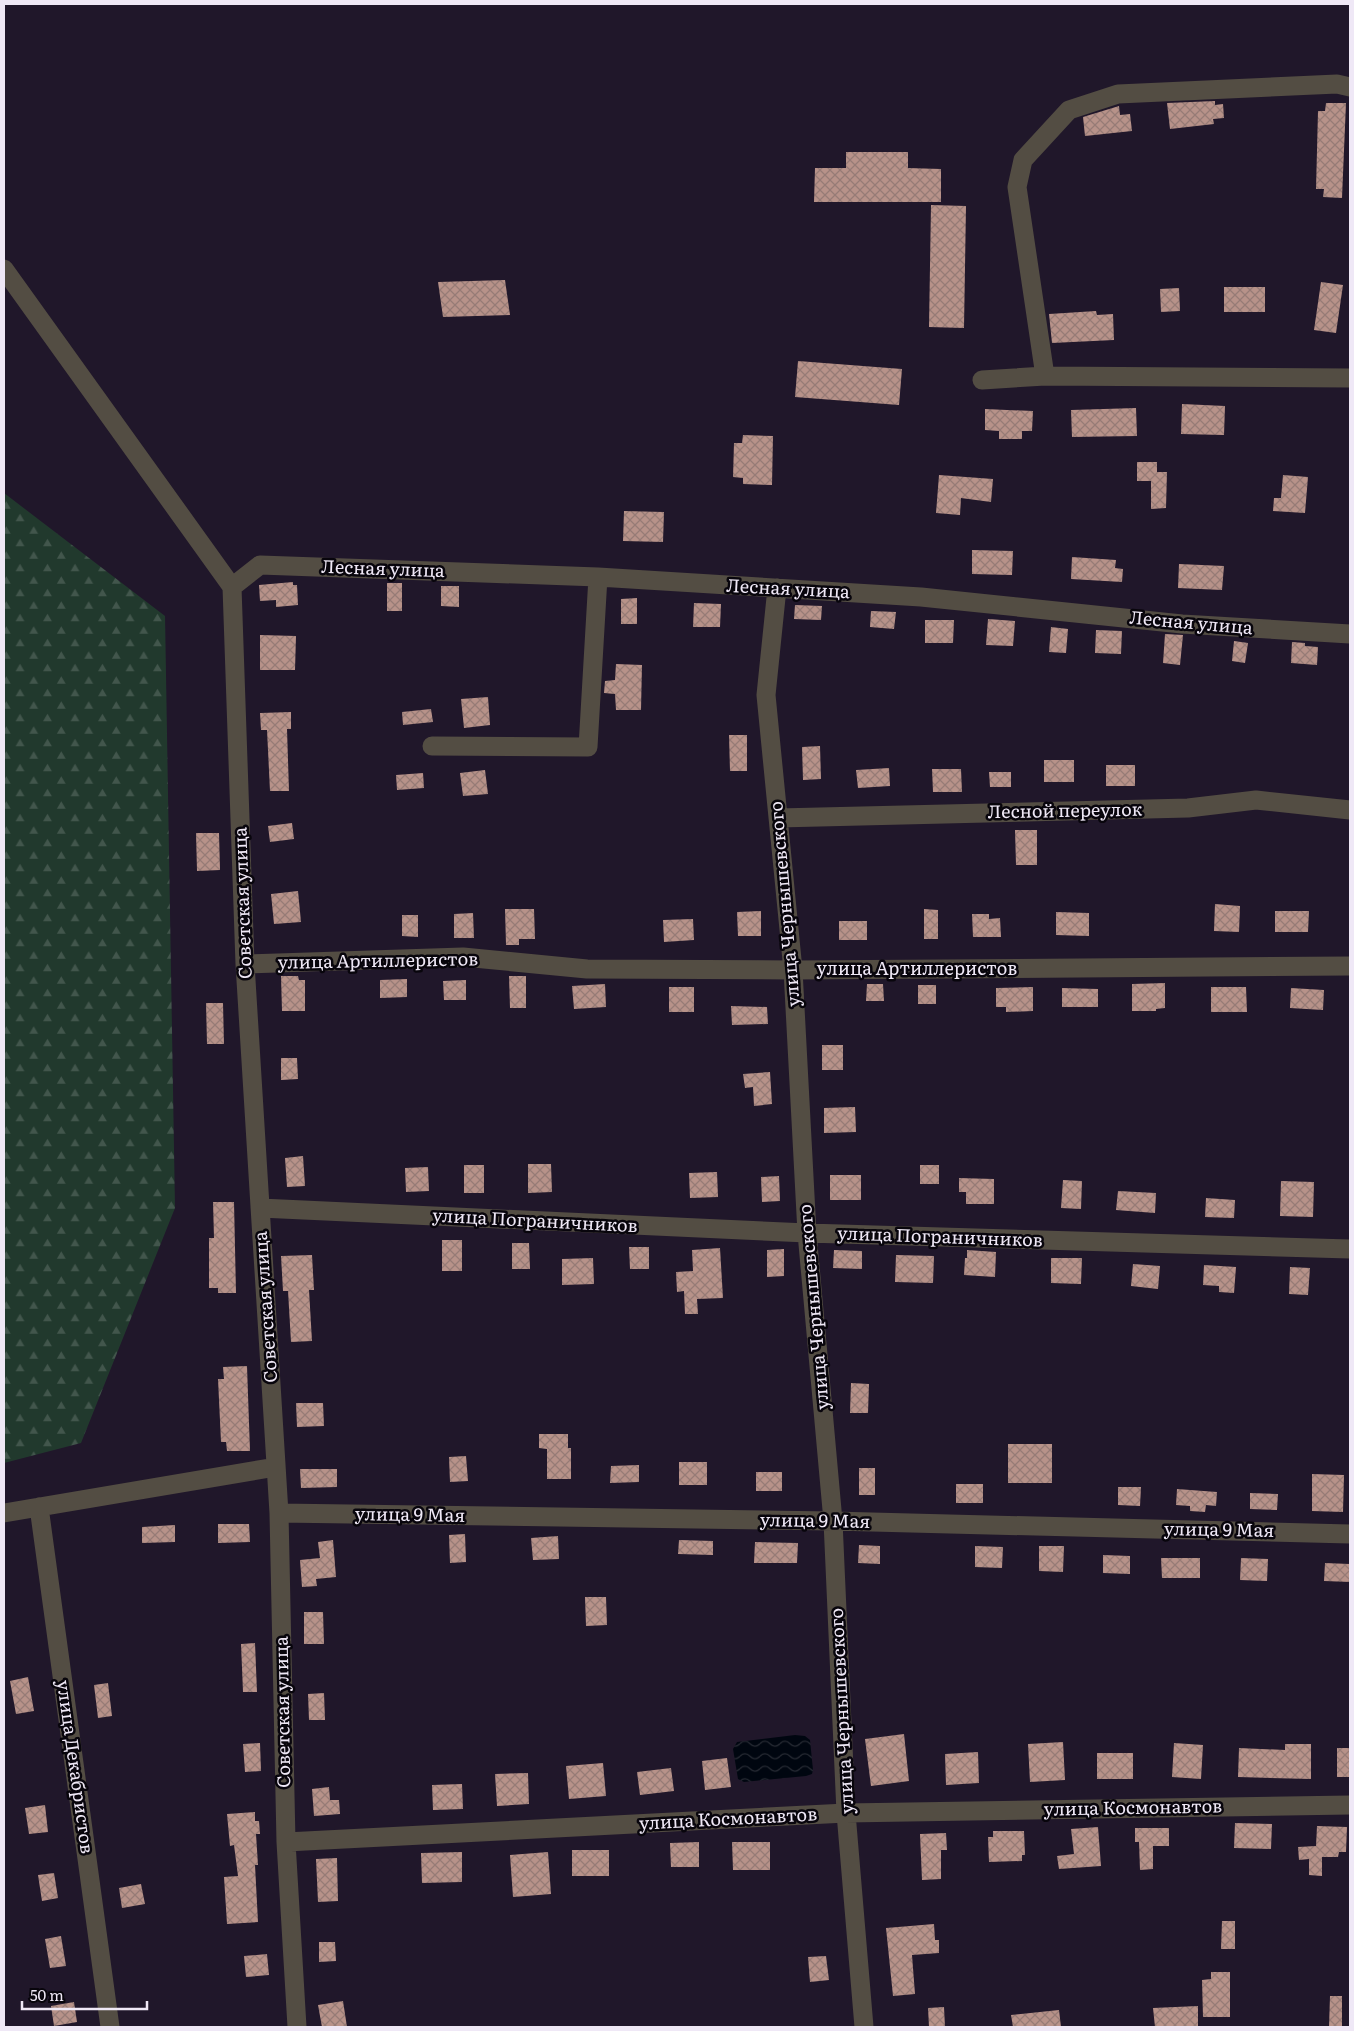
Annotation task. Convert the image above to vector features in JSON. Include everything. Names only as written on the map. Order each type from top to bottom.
[{"type":"street","points":[[1045,376],[1017,186],[1023,160],[1069,110],[1118,94],[1337,84],[1350,87]]},
{"type":"street","points":[[4,269],[232,587]]},
{"type":"street","points":[[982,380],[1045,376],[1350,378]]},
{"type":"street","name":"Лесная улица","points":[[232,587],[260,565],[598,577],[921,597],[1182,624],[1350,634]]},
{"type":"street","points":[[432,746],[588,747],[598,577]]},
{"type":"street","name":"Советская улица","points":[[232,587],[245,964],[279,1513],[286,1842],[297,2027]]},
{"type":"street","name":"улица Чернышевского","points":[[777,588],[766,696],[793,970],[807,1233],[833,1521],[846,1813],[864,2027]]},
{"type":"street","name":"Лесной переулок","points":[[778,818],[1188,808],[1256,800],[1350,810]]},
{"type":"street","name":"улица Артиллеристов","points":[[245,964],[463,957],[587,969],[793,970],[1350,966]]},
{"type":"street","name":"улица Пограничников","points":[[260,1208],[807,1233],[1350,1249]]},
{"type":"street","points":[[4,1513],[276,1467]]},
{"type":"street","name":"улица Декабристов","points":[[39,1507],[110,2027]]},
{"type":"street","name":"улица 9 Мая","points":[[279,1513],[833,1521],[1350,1534]]},
{"type":"street","name":"улица Космонавтов","points":[[286,1842],[846,1813],[1350,1805]]},
{"type":"green space","points":[[4,493],[165,616],[175,1208],[81,1443],[4,1463]]},
{"type":"water","points":[[795,1735],[805,1736],[810,1740],[812,1774],[744,1782],[738,1779],[733,1749],[737,1742]]},
{"type":"building","points":[[1215,101],[1215,105],[1223,104],[1224,118],[1213,119],[1214,124],[1170,129],[1167,103]]},
{"type":"building","points":[[1326,103],[1346,103],[1342,198],[1323,197],[1324,189],[1316,189],[1318,111],[1325,111]]},
{"type":"building","points":[[1119,106],[1120,115],[1130,114],[1132,131],[1085,136],[1083,117]]},
{"type":"building","points":[[846,152],[908,152],[908,168],[941,169],[941,202],[814,202],[815,168],[846,168]]},
{"type":"building","points":[[931,205],[966,206],[964,328],[929,327]]},
{"type":"building","points":[[505,280],[510,315],[443,317],[438,282]]},
{"type":"building","points":[[1321,282],[1343,285],[1336,333],[1314,330]]},
{"type":"building","points":[[1224,287],[1265,287],[1265,312],[1224,312]]},
{"type":"building","points":[[1179,288],[1180,311],[1161,312],[1160,289]]},
{"type":"building","points":[[1096,311],[1097,315],[1113,314],[1114,340],[1052,343],[1049,314]]},
{"type":"building","points":[[798,361],[902,369],[899,405],[795,397]]},
{"type":"building","points":[[1182,404],[1225,406],[1224,435],[1181,434]]},
{"type":"building","points":[[1136,408],[1137,436],[1072,437],[1071,410]]},
{"type":"building","points":[[985,409],[1033,411],[1032,431],[1022,431],[1022,439],[999,439],[999,431],[985,430]]},
{"type":"building","points":[[743,435],[773,436],[772,485],[743,484],[743,478],[733,477],[734,443],[742,443]]},
{"type":"building","points":[[1137,462],[1157,462],[1157,472],[1167,472],[1166,508],[1151,509],[1151,481],[1137,481]]},
{"type":"building","points":[[939,475],[993,479],[991,502],[961,498],[960,515],[936,513]]},
{"type":"building","points":[[1283,475],[1308,477],[1305,513],[1273,511],[1274,498],[1281,498]]},
{"type":"building","points":[[624,511],[664,512],[663,542],[623,541]]},
{"type":"building","points":[[972,550],[1013,551],[1012,575],[972,574]]},
{"type":"building","points":[[1072,557],[1116,560],[1115,568],[1123,569],[1122,582],[1071,579]]},
{"type":"building","points":[[1179,564],[1224,566],[1222,590],[1178,588]]},
{"type":"building","points":[[293,582],[293,585],[297,585],[298,605],[276,607],[276,600],[260,601],[259,585]]},
{"type":"building","points":[[387,583],[402,583],[402,611],[387,611]]},
{"type":"building","points":[[441,586],[459,586],[459,607],[441,606]]},
{"type":"building","points":[[637,598],[637,624],[621,624],[621,599]]},
{"type":"building","points":[[694,603],[721,604],[720,627],[693,627]]},
{"type":"building","points":[[795,605],[822,606],[821,620],[794,619]]},
{"type":"building","points":[[871,611],[896,612],[894,629],[870,627]]},
{"type":"building","points":[[988,619],[1015,621],[1013,646],[986,645]]},
{"type":"building","points":[[925,620],[954,620],[953,643],[925,643]]},
{"type":"building","points":[[1051,627],[1068,629],[1066,653],[1049,652]]},
{"type":"building","points":[[1096,630],[1122,631],[1121,654],[1095,653]]},
{"type":"building","points":[[1165,634],[1183,635],[1180,665],[1163,663]]},
{"type":"building","points":[[260,635],[296,636],[295,670],[260,670]]},
{"type":"building","points":[[1234,641],[1248,643],[1245,663],[1232,661]]},
{"type":"building","points":[[1292,642],[1318,647],[1317,665],[1291,663]]},
{"type":"building","points":[[616,664],[642,665],[641,710],[616,710],[615,694],[604,693],[605,681],[615,680]]},
{"type":"building","points":[[488,697],[490,725],[464,728],[461,699]]},
{"type":"building","points":[[431,709],[433,722],[403,725],[402,712]]},
{"type":"building","points":[[291,712],[291,729],[287,729],[289,791],[270,791],[267,730],[261,730],[260,713]]},
{"type":"building","points":[[729,735],[747,735],[747,771],[730,771]]},
{"type":"building","points":[[820,746],[821,779],[803,780],[802,747]]},
{"type":"building","points":[[1044,760],[1074,760],[1074,782],[1044,782]]},
{"type":"building","points":[[1106,765],[1135,765],[1135,786],[1106,786]]},
{"type":"building","points":[[889,768],[890,786],[858,788],[856,770]]},
{"type":"building","points":[[932,769],[961,769],[962,792],[933,792]]},
{"type":"building","points":[[485,770],[488,794],[463,796],[460,773]]},
{"type":"building","points":[[989,772],[1011,772],[1011,787],[990,787]]},
{"type":"building","points":[[423,773],[424,788],[397,790],[396,775]]},
{"type":"building","points":[[292,823],[294,839],[270,842],[268,826]]},
{"type":"building","points":[[1015,830],[1037,830],[1037,865],[1016,865]]},
{"type":"building","points":[[196,833],[219,833],[220,870],[197,871]]},
{"type":"building","points":[[298,891],[301,922],[274,924],[271,894]]},
{"type":"building","points":[[1215,904],[1240,906],[1239,932],[1214,931]]},
{"type":"building","points":[[505,909],[534,909],[535,939],[519,939],[519,945],[506,945]]},
{"type":"building","points":[[924,909],[938,910],[938,939],[924,939]]},
{"type":"building","points":[[761,911],[761,936],[738,936],[737,912]]},
{"type":"building","points":[[1275,911],[1309,911],[1308,932],[1275,932]]},
{"type":"building","points":[[1056,912],[1089,913],[1089,936],[1056,935]]},
{"type":"building","points":[[473,913],[474,938],[454,938],[454,914]]},
{"type":"building","points":[[972,914],[989,914],[989,919],[1000,918],[1001,937],[973,937]]},
{"type":"building","points":[[402,915],[418,915],[418,937],[402,936]]},
{"type":"building","points":[[693,919],[694,940],[664,942],[663,920]]},
{"type":"building","points":[[839,921],[867,921],[867,940],[839,940]]},
{"type":"building","points":[[281,976],[298,976],[299,980],[305,980],[305,1011],[282,1011]]},
{"type":"building","points":[[509,976],[526,976],[526,1008],[510,1008]]},
{"type":"building","points":[[407,979],[407,997],[380,998],[380,980]]},
{"type":"building","points":[[466,980],[466,1000],[444,1000],[443,981]]},
{"type":"building","points":[[1165,983],[1165,1008],[1156,1009],[1156,1011],[1132,1011],[1132,984]]},
{"type":"building","points":[[605,984],[606,1007],[574,1009],[572,986]]},
{"type":"building","points":[[867,984],[883,984],[884,1001],[866,1001]]},
{"type":"building","points":[[918,985],[936,985],[936,1004],[918,1004]]},
{"type":"building","points":[[669,987],[694,987],[694,1012],[669,1012]]},
{"type":"building","points":[[1033,987],[1033,1011],[1006,1012],[1006,1007],[996,1007],[996,988]]},
{"type":"building","points":[[1211,987],[1246,987],[1247,1012],[1211,1012]]},
{"type":"building","points":[[1062,988],[1098,989],[1098,1007],[1062,1007]]},
{"type":"building","points":[[1291,988],[1324,990],[1323,1010],[1290,1008]]},
{"type":"building","points":[[206,1003],[223,1003],[224,1044],[207,1044]]},
{"type":"building","points":[[731,1006],[767,1007],[768,1024],[732,1025]]},
{"type":"building","points":[[822,1045],[843,1045],[843,1070],[822,1070]]},
{"type":"building","points":[[281,1058],[297,1058],[298,1079],[281,1080]]},
{"type":"building","points":[[770,1072],[772,1104],[754,1106],[753,1087],[745,1088],[743,1074]]},
{"type":"building","points":[[855,1107],[856,1132],[824,1133],[824,1108]]},
{"type":"building","points":[[303,1156],[305,1186],[287,1187],[285,1158]]},
{"type":"building","points":[[528,1164],[551,1164],[552,1192],[528,1193]]},
{"type":"building","points":[[464,1165],[484,1165],[484,1193],[464,1193]]},
{"type":"building","points":[[920,1165],[939,1165],[939,1184],[920,1184]]},
{"type":"building","points":[[428,1167],[429,1191],[406,1192],[405,1168]]},
{"type":"building","points":[[717,1172],[718,1197],[690,1198],[689,1173]]},
{"type":"building","points":[[830,1175],[861,1175],[861,1200],[830,1200]]},
{"type":"building","points":[[779,1176],[780,1201],[762,1202],[761,1177]]},
{"type":"building","points":[[959,1178],[994,1179],[994,1204],[966,1204],[966,1192],[959,1192]]},
{"type":"building","points":[[1063,1180],[1082,1181],[1081,1209],[1061,1208]]},
{"type":"building","points":[[1281,1181],[1314,1182],[1313,1217],[1280,1216]]},
{"type":"building","points":[[1118,1191],[1156,1193],[1155,1213],[1116,1210]]},
{"type":"building","points":[[1206,1198],[1235,1200],[1234,1218],[1205,1217]]},
{"type":"building","points":[[213,1202],[234,1202],[236,1293],[218,1293],[218,1288],[209,1288],[209,1238],[214,1238]]},
{"type":"building","points":[[442,1240],[462,1240],[462,1271],[442,1271]]},
{"type":"building","points":[[512,1243],[529,1243],[530,1269],[512,1269]]},
{"type":"building","points":[[629,1247],[649,1247],[649,1269],[630,1269]]},
{"type":"building","points":[[720,1248],[723,1298],[697,1299],[698,1314],[685,1314],[684,1291],[677,1292],[676,1272],[693,1271],[692,1250]]},
{"type":"building","points":[[784,1249],[784,1276],[767,1277],[767,1250]]},
{"type":"building","points":[[834,1250],[862,1251],[862,1269],[833,1268]]},
{"type":"building","points":[[967,1250],[996,1252],[995,1277],[964,1275]]},
{"type":"building","points":[[312,1255],[314,1290],[309,1290],[312,1341],[291,1342],[288,1291],[283,1291],[281,1256]]},
{"type":"building","points":[[896,1255],[934,1256],[933,1283],[895,1282]]},
{"type":"building","points":[[593,1258],[594,1284],[562,1285],[562,1259]]},
{"type":"building","points":[[1051,1258],[1082,1258],[1081,1284],[1051,1283]]},
{"type":"building","points":[[1133,1264],[1160,1266],[1158,1289],[1131,1286]]},
{"type":"building","points":[[1204,1265],[1236,1267],[1234,1293],[1219,1292],[1219,1286],[1203,1285]]},
{"type":"building","points":[[1290,1267],[1310,1268],[1308,1295],[1289,1294]]},
{"type":"building","points":[[247,1366],[250,1451],[227,1451],[226,1442],[221,1442],[218,1379],[224,1379],[223,1367]]},
{"type":"building","points":[[851,1383],[869,1384],[868,1413],[850,1413]]},
{"type":"building","points":[[296,1403],[323,1403],[324,1426],[297,1427]]},
{"type":"building","points":[[539,1434],[568,1434],[568,1448],[571,1448],[571,1479],[547,1479],[547,1449],[539,1448]]},
{"type":"building","points":[[1008,1444],[1052,1444],[1052,1483],[1008,1483]]},
{"type":"building","points":[[466,1456],[468,1481],[450,1482],[449,1457]]},
{"type":"building","points":[[679,1462],[707,1462],[707,1485],[679,1485]]},
{"type":"building","points":[[639,1465],[639,1482],[610,1483],[611,1466]]},
{"type":"building","points":[[859,1468],[875,1468],[875,1495],[859,1495]]},
{"type":"building","points":[[300,1469],[337,1469],[337,1487],[301,1488]]},
{"type":"building","points":[[756,1472],[782,1472],[782,1491],[756,1491]]},
{"type":"building","points":[[1312,1474],[1344,1475],[1343,1512],[1312,1511]]},
{"type":"building","points":[[956,1484],[983,1484],[983,1503],[956,1503]]},
{"type":"building","points":[[1118,1487],[1141,1487],[1140,1506],[1118,1505]]},
{"type":"building","points":[[1177,1489],[1217,1492],[1216,1506],[1206,1505],[1205,1512],[1190,1511],[1190,1506],[1176,1505]]},
{"type":"building","points":[[1250,1493],[1278,1494],[1277,1510],[1250,1509]]},
{"type":"building","points":[[218,1524],[249,1524],[250,1542],[218,1543]]},
{"type":"building","points":[[175,1525],[175,1542],[142,1543],[142,1527]]},
{"type":"building","points":[[465,1534],[466,1562],[450,1563],[449,1535]]},
{"type":"building","points":[[558,1536],[559,1559],[533,1560],[531,1538]]},
{"type":"building","points":[[333,1540],[336,1577],[316,1579],[317,1586],[302,1587],[300,1560],[320,1558],[318,1542]]},
{"type":"building","points":[[679,1540],[713,1541],[713,1555],[678,1554]]},
{"type":"building","points":[[755,1542],[798,1543],[797,1563],[754,1563]]},
{"type":"building","points":[[859,1545],[880,1546],[880,1564],[858,1563]]},
{"type":"building","points":[[975,1546],[1003,1547],[1002,1568],[975,1567]]},
{"type":"building","points":[[1039,1546],[1064,1546],[1063,1572],[1039,1571]]},
{"type":"building","points":[[1103,1555],[1130,1556],[1130,1574],[1103,1573]]},
{"type":"building","points":[[1161,1558],[1200,1558],[1200,1578],[1162,1578]]},
{"type":"building","points":[[1241,1558],[1268,1559],[1267,1581],[1240,1580]]},
{"type":"building","points":[[1325,1563],[1350,1564],[1350,1582],[1324,1581]]},
{"type":"building","points":[[585,1597],[606,1597],[607,1625],[586,1626]]},
{"type":"building","points":[[304,1612],[323,1612],[324,1644],[304,1644]]},
{"type":"building","points":[[255,1643],[257,1692],[243,1692],[241,1644]]},
{"type":"building","points":[[28,1677],[34,1711],[16,1714],[10,1681]]},
{"type":"building","points":[[108,1683],[112,1716],[98,1718],[94,1685]]},
{"type":"building","points":[[324,1693],[325,1720],[309,1720],[308,1694]]},
{"type":"building","points":[[904,1734],[909,1781],[871,1786],[865,1739]]},
{"type":"building","points":[[1063,1742],[1065,1780],[1030,1782],[1028,1744]]},
{"type":"building","points":[[260,1743],[261,1771],[245,1772],[243,1744]]},
{"type":"building","points":[[1174,1743],[1203,1745],[1201,1779],[1172,1777]]},
{"type":"building","points":[[1285,1744],[1311,1744],[1311,1779],[1238,1777],[1239,1748],[1285,1750]]},
{"type":"building","points":[[1337,1748],[1350,1748],[1350,1777],[1337,1777]]},
{"type":"building","points":[[978,1752],[979,1783],[946,1785],[945,1754]]},
{"type":"building","points":[[1097,1753],[1133,1753],[1133,1779],[1097,1779]]},
{"type":"building","points":[[727,1758],[731,1787],[705,1790],[702,1761]]},
{"type":"building","points":[[603,1763],[606,1796],[569,1799],[566,1766]]},
{"type":"building","points":[[671,1768],[674,1791],[640,1795],[637,1772]]},
{"type":"building","points":[[528,1773],[529,1804],[497,1806],[495,1774]]},
{"type":"building","points":[[462,1784],[463,1809],[433,1810],[432,1785]]},
{"type":"building","points":[[329,1787],[330,1800],[339,1800],[340,1814],[314,1816],[312,1789]]},
{"type":"building","points":[[45,1805],[48,1832],[29,1834],[25,1808]]},
{"type":"building","points":[[255,1812],[255,1821],[259,1821],[260,1834],[256,1834],[258,1865],[255,1865],[258,1922],[227,1924],[224,1877],[238,1876],[234,1845],[230,1846],[227,1814]]},
{"type":"building","points":[[1235,1823],[1272,1824],[1271,1849],[1234,1848]]},
{"type":"building","points":[[1317,1826],[1347,1827],[1346,1852],[1339,1852],[1338,1857],[1322,1857],[1322,1876],[1309,1875],[1309,1859],[1299,1860],[1298,1847],[1316,1846]]},
{"type":"building","points":[[1098,1827],[1101,1866],[1059,1869],[1057,1856],[1074,1854],[1071,1829]]},
{"type":"building","points":[[1135,1828],[1169,1828],[1169,1846],[1153,1846],[1153,1869],[1140,1870],[1139,1842],[1135,1842]]},
{"type":"building","points":[[993,1831],[1024,1831],[1025,1855],[1022,1855],[1022,1861],[989,1862],[988,1837],[993,1837]]},
{"type":"building","points":[[946,1833],[947,1850],[941,1850],[941,1879],[922,1880],[920,1834]]},
{"type":"building","points":[[699,1842],[699,1867],[671,1867],[670,1843]]},
{"type":"building","points":[[732,1842],[770,1842],[770,1870],[733,1870]]},
{"type":"building","points":[[572,1850],[609,1850],[609,1876],[572,1876]]},
{"type":"building","points":[[462,1852],[462,1882],[422,1883],[421,1853]]},
{"type":"building","points":[[548,1852],[551,1894],[513,1897],[510,1855]]},
{"type":"building","points":[[337,1858],[338,1901],[318,1902],[316,1859]]},
{"type":"building","points":[[54,1873],[58,1898],[42,1901],[38,1875]]},
{"type":"building","points":[[141,1884],[145,1904],[122,1908],[119,1888]]},
{"type":"building","points":[[1222,1921],[1235,1921],[1235,1949],[1221,1949]]},
{"type":"building","points":[[934,1924],[935,1940],[939,1940],[939,1953],[912,1955],[915,1994],[893,1996],[886,1928]]},
{"type":"building","points":[[61,1936],[66,1966],[50,1968],[45,1939]]},
{"type":"building","points":[[319,1942],[335,1942],[336,1961],[319,1962]]},
{"type":"building","points":[[267,1954],[269,1975],[246,1977],[244,1956]]},
{"type":"building","points":[[826,1956],[829,1980],[810,1982],[808,1957]]},
{"type":"building","points":[[1211,1972],[1230,1972],[1230,2017],[1203,2017],[1202,1980],[1211,1979]]},
{"type":"building","points":[[1330,1996],[1342,1996],[1342,2027],[1329,2027]]},
{"type":"building","points":[[343,2001],[347,2027],[322,2027],[318,2005]]},
{"type":"building","points":[[74,2002],[77,2022],[54,2026],[51,2006]]},
{"type":"building","points":[[1198,2006],[1198,2027],[1155,2027],[1153,2008]]},
{"type":"building","points":[[944,2007],[945,2027],[929,2027],[928,2008]]},
{"type":"building","points":[[1059,2010],[1061,2027],[1013,2027],[1011,2015]]}]
